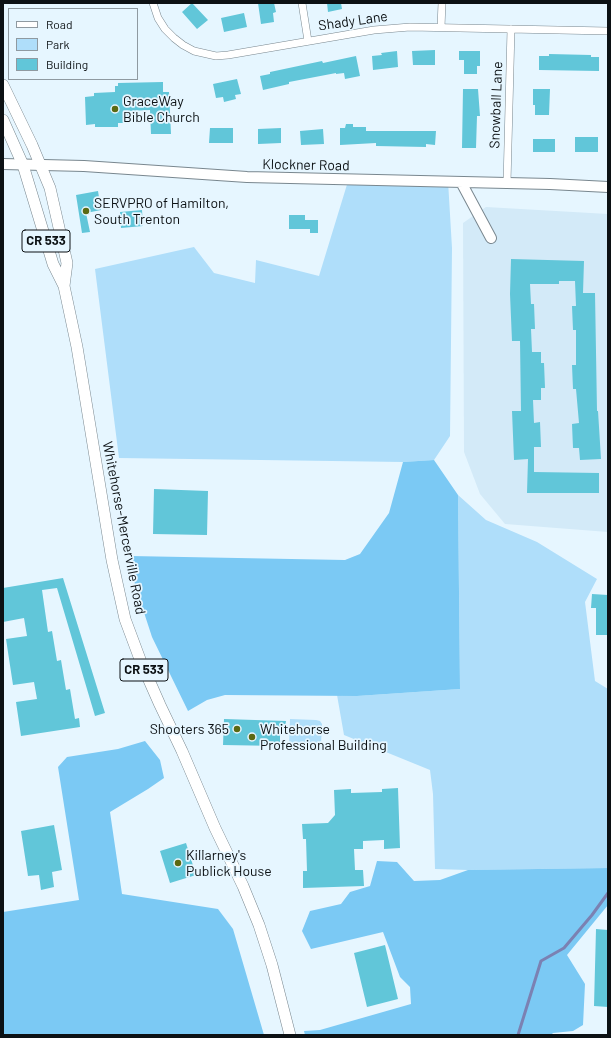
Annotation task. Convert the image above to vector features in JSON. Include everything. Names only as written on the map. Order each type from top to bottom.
[{"type":"main road","name":"Whitehorse-Mercerville Road","points":[[3,85],[41,165],[50,188],[67,263],[64,286]]},
{"type":"main road","name":"Whitehorse-Mercerville Road","points":[[3,120],[23,165],[53,264],[64,286],[77,347],[111,554],[125,619],[157,699],[182,751],[215,828],[243,886],[272,965],[290,1035]]},
{"type":"main road","name":"Klockner Road","points":[[3,164],[84,166],[247,177],[507,183],[608,187]]},
{"type":"main road","points":[[461,182],[492,238]]},
{"type":"street","name":"Shady Lane","points":[[153,3],[158,18],[165,29],[183,46],[194,51],[216,56],[374,30],[410,27],[608,31]]},
{"type":"street","points":[[302,3],[308,41]]},
{"type":"street","points":[[442,3],[442,27]]},
{"type":"street","name":"Snowball Lane","points":[[507,183],[512,29]]},
{"type":"shaded area","points":[[486,207],[608,214],[608,532],[505,524],[480,494],[464,452],[463,223]]},
{"type":"shaded area","points":[[434,460],[458,495],[460,689],[357,696],[225,695],[207,700],[188,711],[152,637],[135,585],[130,556],[345,560],[360,554],[389,513],[403,462]]},
{"type":"shaded area","points":[[145,741],[160,760],[164,778],[110,812],[122,894],[218,909],[233,929],[264,1035],[3,1035],[3,912],[79,900],[58,767],[67,757],[118,749]]},
{"type":"shaded area","points":[[377,861],[397,862],[414,881],[440,880],[468,870],[608,868],[608,905],[567,955],[585,984],[583,1025],[573,1031],[553,1033],[551,1035],[305,1035],[304,1031],[320,1030],[411,1004],[410,987],[400,977],[383,932],[311,949],[302,931],[310,911],[341,904],[350,892],[370,886]]},
{"type":"green space","points":[[349,178],[448,181],[452,248],[450,436],[434,460],[403,462],[119,458],[95,269],[194,247],[214,273],[255,283],[256,260],[319,276]]},
{"type":"green space","points":[[458,495],[486,520],[537,542],[597,579],[585,602],[595,681],[608,689],[608,868],[435,869],[433,794],[430,770],[344,735],[337,695],[357,696],[460,689]]},
{"type":"green space","points":[[290,719],[320,721],[322,724],[321,744],[316,749],[289,747]]},
{"type":"building","points":[[192,3],[208,20],[197,29],[182,12]]},
{"type":"building","points":[[258,3],[274,3],[276,12],[273,13],[274,22],[261,24]]},
{"type":"building","points":[[327,3],[341,3],[342,9],[328,12]]},
{"type":"building","points":[[244,13],[247,27],[224,32],[221,18]]},
{"type":"building","points":[[435,50],[435,65],[413,65],[412,51]]},
{"type":"building","points":[[397,51],[398,67],[373,70],[372,56]]},
{"type":"building","points":[[459,51],[480,51],[480,66],[477,66],[477,74],[464,74],[464,60],[459,60]]},
{"type":"building","points":[[549,54],[591,55],[591,57],[599,57],[599,71],[539,70],[539,56],[549,56]]},
{"type":"building","points":[[356,56],[360,76],[345,79],[344,73],[336,73],[289,82],[289,84],[263,90],[260,76],[270,74],[270,72],[322,61],[323,63]]},
{"type":"building","points":[[237,79],[241,94],[235,95],[236,99],[224,102],[223,97],[216,98],[213,84]]},
{"type":"building","name":"GraceWay Bible Church","points":[[163,82],[163,92],[169,92],[171,134],[151,134],[150,110],[128,111],[128,123],[118,123],[118,127],[95,127],[95,124],[86,125],[85,97],[94,96],[94,93],[115,92],[115,86],[118,86],[118,83]]},
{"type":"building","points":[[463,89],[478,89],[480,116],[477,116],[476,148],[462,148]]},
{"type":"building","points":[[533,89],[550,89],[549,115],[535,115],[535,105],[533,105]]},
{"type":"building","points":[[346,124],[353,124],[353,127],[366,127],[366,131],[436,131],[435,145],[426,144],[426,147],[376,146],[376,143],[340,145],[340,128],[345,128]]},
{"type":"building","points":[[210,128],[233,128],[233,143],[209,143]]},
{"type":"building","points":[[281,128],[281,143],[258,144],[258,129]]},
{"type":"building","points":[[323,129],[324,144],[301,145],[300,131]]},
{"type":"building","points":[[575,137],[598,137],[598,152],[575,152]]},
{"type":"building","points":[[533,139],[555,139],[555,152],[533,152]]},
{"type":"building","name":"SERVPRO of Hamilton, South Trenton","points":[[98,191],[101,210],[86,213],[90,232],[82,233],[76,195]]},
{"type":"building","points":[[142,210],[143,226],[121,228],[120,212]]},
{"type":"building","points":[[289,215],[305,215],[305,220],[318,220],[318,233],[310,233],[310,229],[289,229]]},
{"type":"building","points":[[511,259],[584,261],[583,293],[595,293],[597,411],[601,459],[580,460],[579,448],[573,448],[572,424],[579,423],[576,389],[573,389],[572,365],[576,365],[576,330],[573,330],[572,306],[576,306],[575,281],[559,281],[559,284],[530,284],[531,304],[534,304],[535,329],[531,329],[532,352],[541,352],[541,363],[544,363],[545,388],[541,388],[541,400],[533,400],[534,423],[540,422],[541,447],[534,447],[534,472],[599,473],[599,493],[527,493],[528,459],[514,460],[512,411],[521,411],[520,341],[512,341],[510,294]]},
{"type":"building","points":[[154,489],[208,491],[207,535],[153,534]]},
{"type":"building","points":[[63,578],[105,713],[95,716],[57,588],[42,590],[48,632],[52,631],[57,661],[61,660],[66,690],[70,689],[75,719],[79,718],[80,727],[21,736],[16,702],[37,699],[34,682],[13,685],[6,639],[27,636],[24,618],[3,622],[3,588]]},
{"type":"building","points":[[592,594],[608,595],[608,635],[596,635],[596,608],[591,608]]},
{"type":"building","name":"Whitehorse Professional Building","points":[[224,719],[286,721],[285,728],[280,728],[280,746],[223,745]]},
{"type":"building","points":[[398,788],[400,848],[384,849],[384,840],[363,841],[363,849],[354,849],[355,870],[363,870],[364,886],[303,888],[303,871],[307,871],[306,839],[303,839],[302,824],[328,823],[335,815],[334,790],[351,789],[351,793],[382,792],[382,789]]},
{"type":"building","points":[[54,825],[62,870],[52,872],[54,887],[41,890],[39,875],[28,876],[21,831]]},
{"type":"building","name":"Killarney's Publick House","points":[[186,843],[196,875],[170,883],[160,851]]},
{"type":"building","points":[[596,929],[608,930],[608,1007],[594,1006]]},
{"type":"building","points":[[385,945],[398,999],[367,1007],[354,953]]},
{"type":"waterway","points":[[518,1035],[541,961],[564,948],[592,915],[608,893]]},
{"type":"place","name":"GraceWay Bible Church","points":[[115,109]]},
{"type":"place","name":"SERVPRO of Hamilton, South Trenton","points":[[86,211]]},
{"type":"place","name":"Shooters 365","points":[[237,729]]},
{"type":"place","name":"Whitehorse Professional Building","points":[[252,737]]},
{"type":"place","name":"Killarney's Publick House","points":[[178,863]]}]
